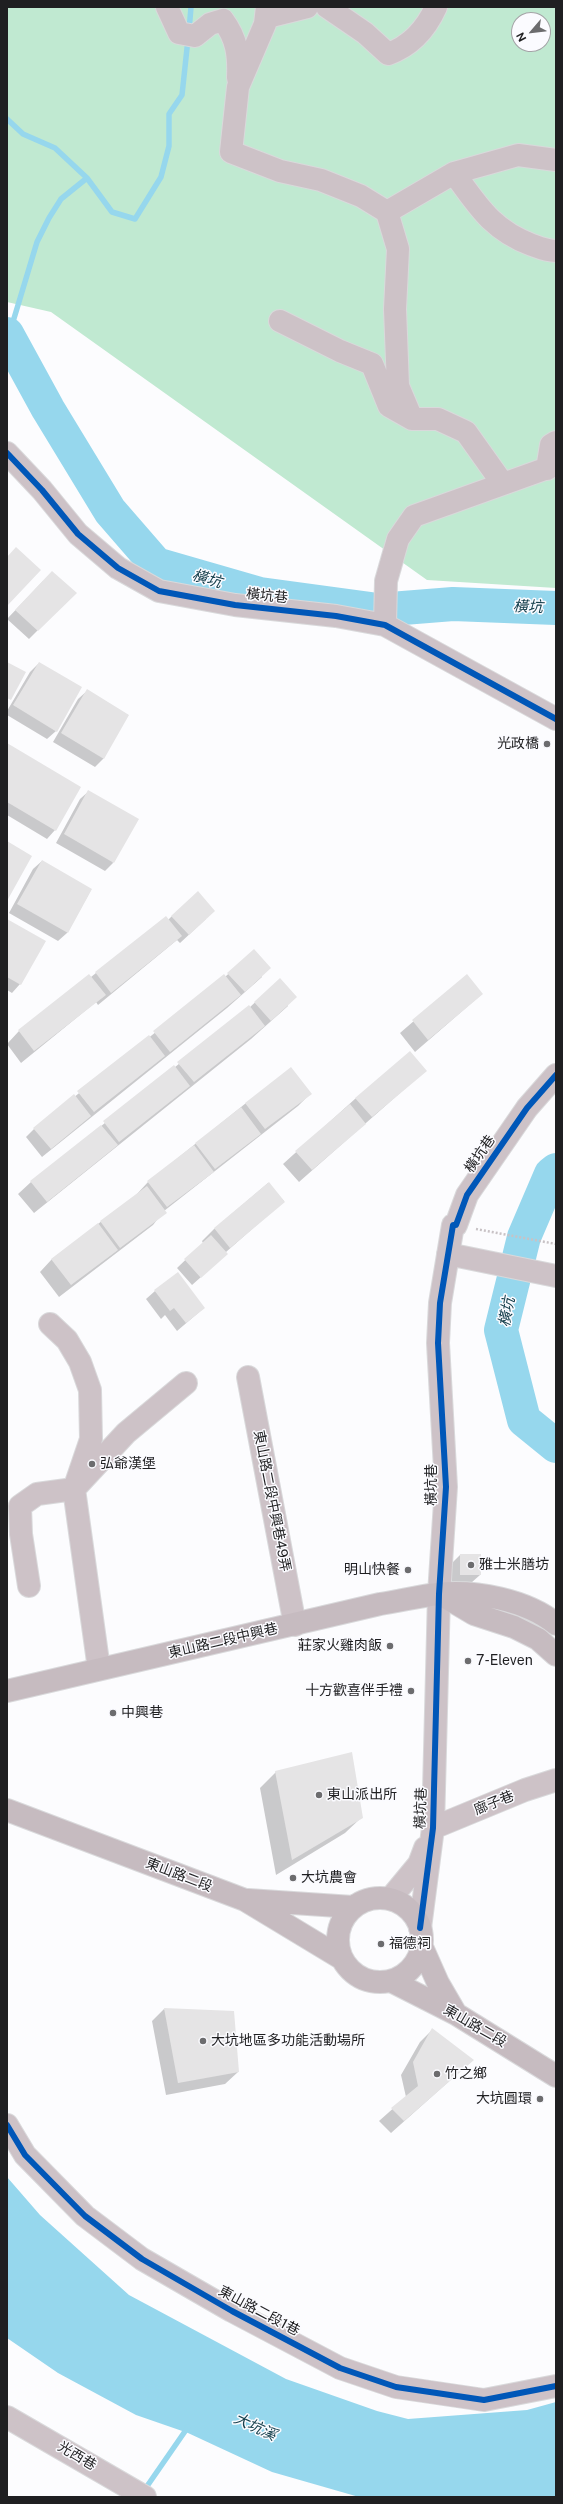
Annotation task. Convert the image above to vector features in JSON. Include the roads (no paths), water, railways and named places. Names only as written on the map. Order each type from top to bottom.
[{"type":"main road","name":"東山路二段中興巷","points":[[7,1691],[380,1604],[439,1594],[474,1595],[501,1600],[529,1608],[556,1624]]},
{"type":"main road","points":[[439,1594],[474,1614],[514,1628],[538,1639],[556,1655]]},
{"type":"main road","name":"東山路二段","points":[[7,1810],[245,1900],[341,1958]]},
{"type":"main road","points":[[421,1938],[417,1960],[409,1971],[391,1981],[371,1982],[358,1977],[348,1969],[341,1958],[337,1945],[338,1930],[343,1917],[353,1907],[364,1900],[377,1898],[390,1899],[404,1905],[414,1915],[438,1983],[456,2014]]},
{"type":"main road","points":[[245,1900],[353,1907]]},
{"type":"main road","name":"東山路二段","points":[[391,1981],[456,2014],[556,2076]]},
{"type":"street","points":[[167,7],[187,35],[210,24],[223,20],[233,34],[239,53],[238,87],[231,152],[280,171],[321,180],[361,196],[387,212],[398,249],[396,309],[398,386],[412,419]]},
{"type":"street","points":[[238,87],[267,12],[307,7]]},
{"type":"street","points":[[327,7],[366,33],[388,54],[399,50],[417,38],[436,7]]},
{"type":"street","points":[[387,212],[454,173],[518,154],[556,160]]},
{"type":"street","points":[[454,173],[488,219],[515,238],[549,251],[556,250]]},
{"type":"street","points":[[280,321],[340,351],[372,364],[390,406],[412,419],[438,419],[466,432],[504,484]]},
{"type":"street","points":[[385,625],[386,581],[398,539],[414,516],[551,467],[551,445],[556,442]]},
{"type":"street","name":"橫坑巷","points":[[7,453],[42,490],[78,534],[118,568],[159,591],[235,605],[336,616],[385,625],[556,719]]},
{"type":"street","name":"橫坑巷","points":[[421,1938],[433,1828],[439,1594],[446,1487],[438,1343],[440,1303],[453,1225],[456,1225],[466,1195],[526,1108],[556,1075]]},
{"type":"street","points":[[448,1254],[556,1276]]},
{"type":"street","points":[[50,1324],[67,1340],[80,1362],[90,1390],[91,1439],[74,1489],[99,1669]]},
{"type":"street","name":"東山路二段中興巷49弄","points":[[248,1377],[295,1625]]},
{"type":"street","points":[[29,1586],[21,1534],[20,1506],[37,1494],[74,1489],[126,1433],[186,1383]]},
{"type":"street","name":"廍子巷","points":[[433,1828],[526,1790],[556,1780]]},
{"type":"street","points":[[390,1899],[419,1864],[433,1828]]},
{"type":"street","name":"東山路二段1巷","points":[[7,2125],[25,2155],[85,2216],[142,2259],[232,2311],[340,2368],[396,2387],[484,2400],[556,2386]]},
{"type":"street","name":"光西巷","points":[[7,2417],[78,2456],[140,2494]]},
{"type":"water","name":"大坑溪","points":[[7,2177],[40,2215],[129,2295],[286,2379],[377,2411],[408,2419],[527,2410],[556,2402],[556,2497],[359,2497],[272,2472],[188,2433],[136,2415],[58,2373],[7,2338]]},
{"type":"waterway","points":[[189,31],[191,7]]},
{"type":"waterway","points":[[9,335],[37,242],[49,218],[61,199],[87,178],[112,212],[135,219],[161,177],[169,146],[169,114],[182,95],[188,39]]},
{"type":"waterway","points":[[7,119],[23,134],[55,148],[87,178]]},
{"type":"waterway","name":"橫坑","points":[[7,334],[48,409],[110,511],[156,564],[260,594],[378,610],[453,604],[556,608]]},
{"type":"waterway","name":"橫坑","points":[[556,1170],[551,1174],[524,1237],[501,1330],[524,1420],[556,1446]]},
{"type":"waterway","points":[[143,2492],[188,2427]]},
{"type":"place","name":"光政橋","points":[[547,744]]},
{"type":"place","name":"弘爺漢堡","points":[[92,1464]]},
{"type":"place","name":"雅士米膳坊","points":[[471,1565]]},
{"type":"place","name":"明山快餐","points":[[408,1570]]},
{"type":"place","name":"莊家火雞肉飯","points":[[390,1646]]},
{"type":"place","name":"7-Eleven","points":[[468,1661]]},
{"type":"place","name":"十方歡喜伴手禮","points":[[411,1691]]},
{"type":"place","name":"中興巷","points":[[113,1713]]},
{"type":"place","name":"東山派出所","points":[[319,1795]]},
{"type":"place","name":"大坑農會","points":[[293,1878]]},
{"type":"place","name":"福德祠","points":[[381,1944]]},
{"type":"place","name":"大坑地區多功能活動場所","points":[[203,2041]]},
{"type":"place","name":"竹之鄉","points":[[437,2074]]},
{"type":"place","name":"大坑圓環","points":[[540,2099]]}]
